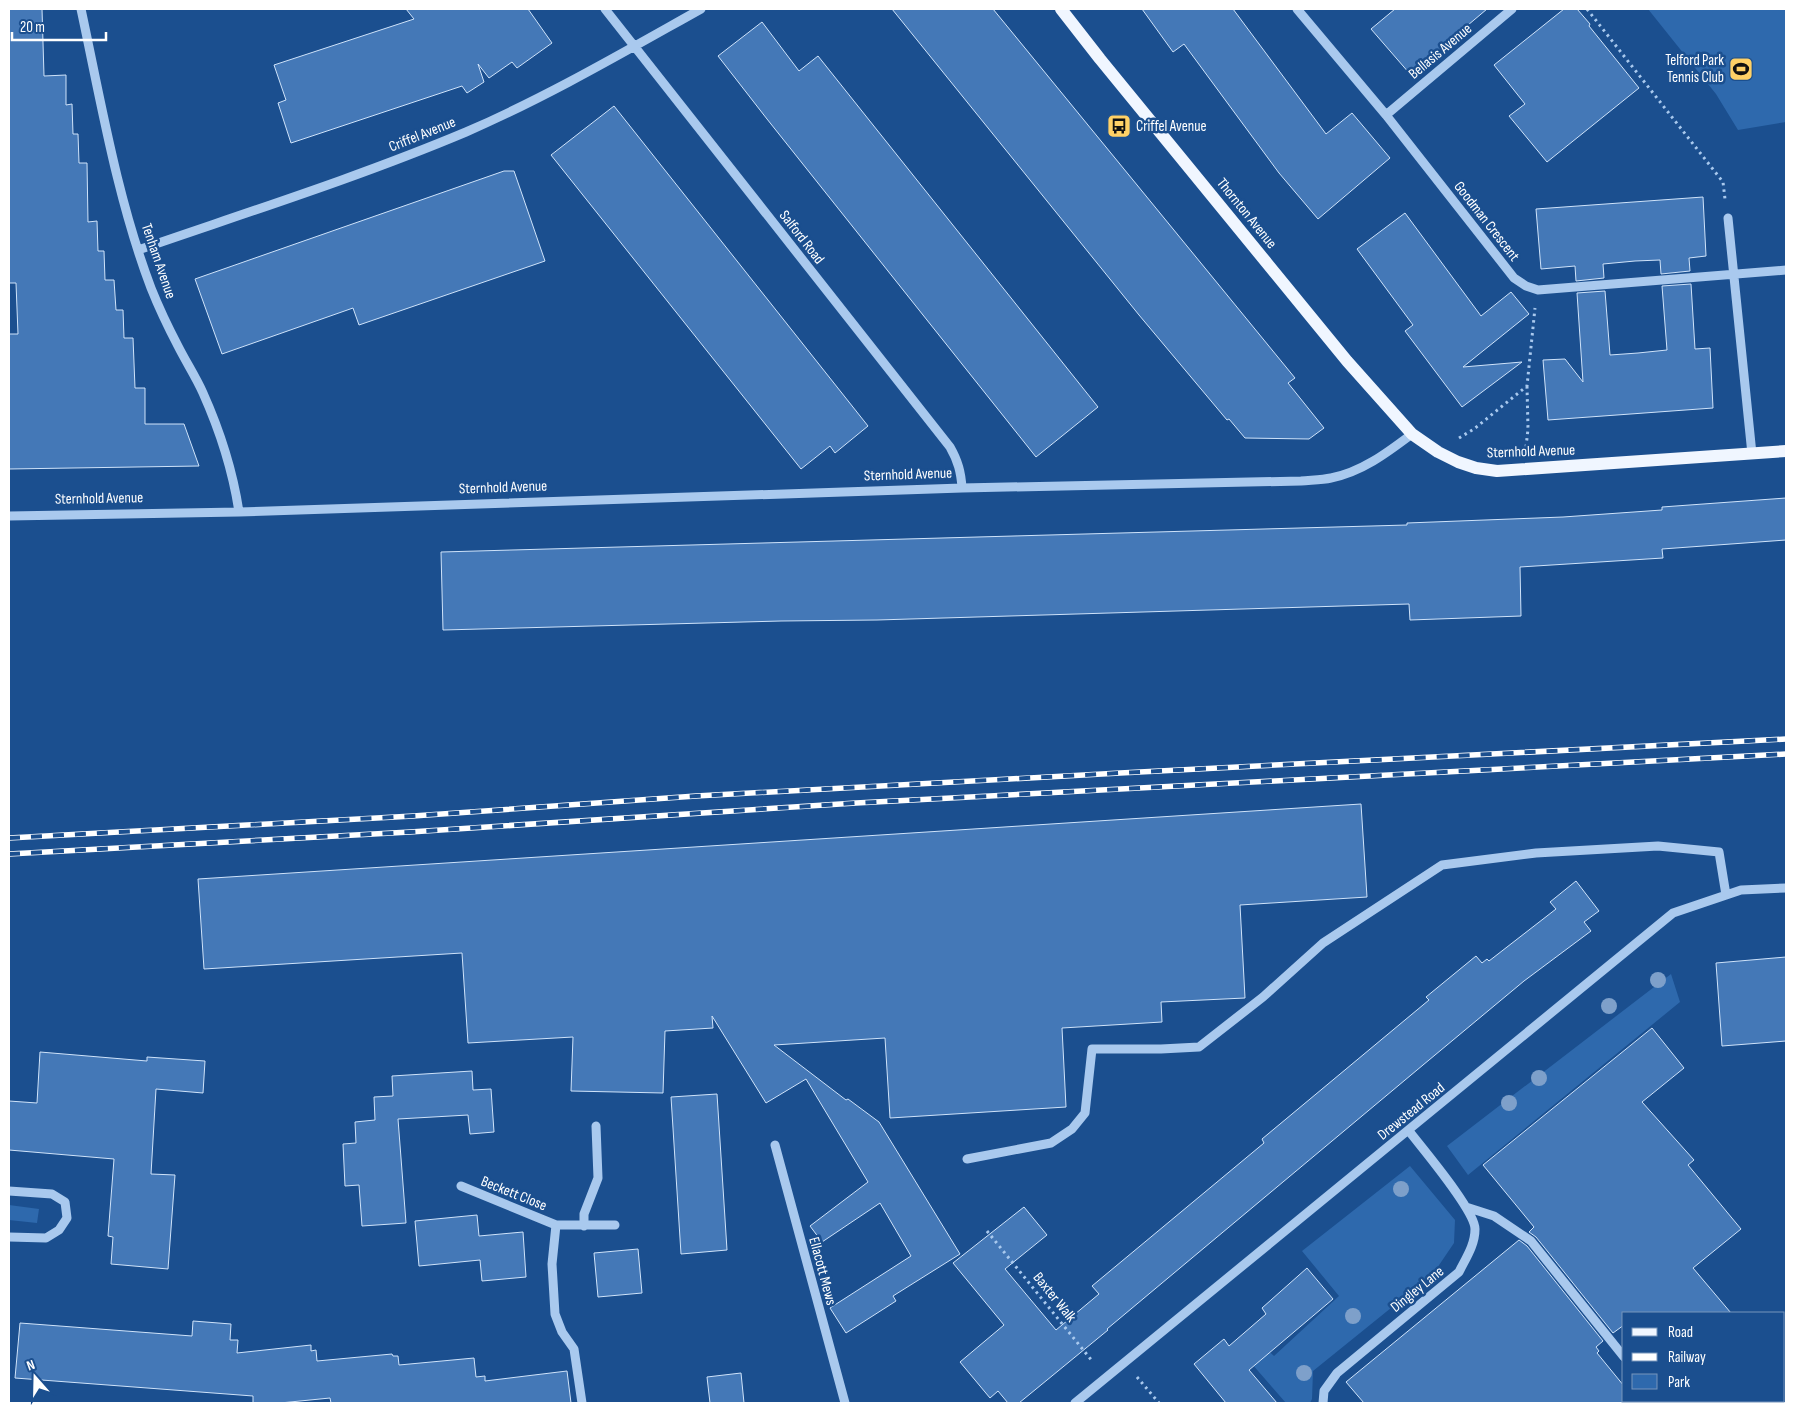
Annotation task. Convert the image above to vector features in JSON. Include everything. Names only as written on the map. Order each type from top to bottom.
[{"type":"main road","name":"Thornton Avenue","points":[[1061,9],[1347,360],[1412,434]]},
{"type":"main road","name":"Sternhold Avenue","points":[[1412,434],[1438,452],[1458,462],[1476,468],[1497,471],[1786,451]]},
{"type":"street","name":"Tenham Avenue","points":[[81,9],[118,176],[138,250],[168,325],[204,394],[236,488],[239,512]]},
{"type":"street","name":"Salford Road","points":[[605,9],[950,447],[957,458],[961,472],[962,488]]},
{"type":"street","name":"Criffel Avenue","points":[[138,250],[379,166],[467,131],[544,95],[701,9]]},
{"type":"street","name":"Goodman Crescent","points":[[1297,9],[1386,115],[1514,278],[1526,286],[1538,290]]},
{"type":"street","name":"Bellasis Avenue","points":[[1386,115],[1512,9]]},
{"type":"street","points":[[1728,218],[1752,454]]},
{"type":"street","points":[[1538,290],[1786,270]]},
{"type":"street","name":"Sternhold Avenue","points":[[9,516],[239,512],[962,488],[1301,481],[1332,478],[1358,469],[1389,452],[1412,434]]},
{"type":"street","points":[[967,1159],[1051,1143],[1072,1129],[1085,1113],[1092,1049],[1199,1047],[1263,997],[1323,943],[1442,865],[1536,853],[1658,846],[1719,852],[1726,895]]},
{"type":"street","name":"Drewstead Road","points":[[1075,1403],[1673,913],[1741,890],[1786,888]]},
{"type":"street","points":[[584,1226],[584,1214],[598,1178],[596,1126]]},
{"type":"street","name":"Dingley Lane","points":[[1323,1403],[1324,1391],[1337,1373],[1459,1272],[1471,1249],[1475,1227],[1466,1207],[1409,1131]]},
{"type":"street","name":"Ellacott Mews","points":[[775,1145],[845,1403]]},
{"type":"street","name":"Beckett Close","points":[[461,1186],[556,1225],[615,1225]]},
{"type":"street","points":[[9,1192],[52,1194],[64,1202],[67,1218],[59,1230],[46,1238],[9,1237]]},
{"type":"street","points":[[1466,1207],[1494,1216],[1531,1241],[1622,1355]]},
{"type":"street","name":"Beckett Close","points":[[556,1225],[552,1264],[555,1314],[562,1332],[574,1349],[582,1403]]},
{"type":"path","points":[[1587,9],[1722,182],[1728,218]]},
{"type":"path","points":[[1523,470],[1528,429],[1527,386],[1538,290]]},
{"type":"path","points":[[1438,452],[1474,429],[1527,386]]},
{"type":"path","name":"Baxter Walk","points":[[987,1231],[1106,1378]]},
{"type":"path","points":[[1125,1362],[1159,1403]]},
{"type":"green space","name":"Telford Park Tennis Club","points":[[1648,9],[1786,9],[1786,122],[1738,130],[1716,94]]},
{"type":"green space","points":[[1671,974],[1680,1002],[1468,1175],[1447,1146]]},
{"type":"green space","points":[[1410,1166],[1455,1220],[1454,1243],[1433,1274],[1313,1371],[1312,1399],[1310,1403],[1286,1403],[1245,1356],[1259,1342],[1274,1356],[1339,1296],[1302,1251]]},
{"type":"green space","points":[[9,1205],[39,1209],[37,1223],[9,1220]]},
{"type":"building","points":[[9,9],[42,9],[44,76],[66,75],[66,105],[72,104],[73,134],[78,134],[79,163],[87,163],[88,222],[97,221],[98,251],[104,251],[105,280],[114,280],[116,310],[123,310],[124,338],[133,338],[135,388],[145,388],[145,424],[184,424],[199,466],[9,469],[9,334],[18,334],[16,283],[9,283]]},
{"type":"building","points":[[406,9],[528,9],[552,43],[517,68],[512,62],[489,78],[478,64],[484,82],[467,93],[462,86],[291,143],[278,103],[286,100],[274,65],[414,19]]},
{"type":"building","points":[[892,9],[993,9],[1295,378],[1288,383],[1324,428],[1309,439],[1245,438],[1229,419],[1227,420],[1139,315]]},
{"type":"building","points":[[1142,9],[1233,9],[1326,134],[1352,113],[1390,158],[1318,219],[1279,173],[1184,44],[1173,52]]},
{"type":"building","points":[[1395,9],[1487,9],[1410,74],[1371,29]]},
{"type":"building","points":[[1564,9],[1577,9],[1639,88],[1547,162],[1509,116],[1525,104],[1494,65]]},
{"type":"building","points":[[762,22],[799,71],[818,56],[1098,407],[1036,457],[718,56]]},
{"type":"building","points":[[614,106],[868,426],[835,453],[830,446],[801,469],[551,155]]},
{"type":"building","points":[[504,171],[514,171],[545,261],[359,325],[353,308],[222,354],[195,279]]},
{"type":"building","points":[[1703,197],[1706,256],[1689,258],[1690,271],[1661,274],[1660,260],[1635,261],[1603,264],[1604,278],[1576,281],[1575,266],[1541,269],[1536,209]]},
{"type":"building","points":[[1405,213],[1481,316],[1511,292],[1529,314],[1463,367],[1522,362],[1462,407],[1405,331],[1413,325],[1357,249]]},
{"type":"building","points":[[1691,284],[1695,349],[1710,348],[1713,408],[1548,420],[1543,360],[1565,359],[1583,382],[1577,293],[1605,291],[1610,355],[1638,353],[1667,350],[1662,286]]},
{"type":"building","points":[[1786,498],[1786,540],[1662,549],[1663,558],[1520,567],[1521,616],[1410,620],[1409,604],[877,620],[443,630],[441,552],[1407,525],[1407,523],[1563,517],[1662,510],[1662,507]]},
{"type":"building","points":[[1361,804],[1367,897],[1240,905],[1245,998],[1161,1002],[1162,1022],[1062,1028],[1066,1107],[890,1118],[885,1038],[774,1045],[846,1100],[848,1099],[879,1122],[960,1254],[893,1296],[896,1301],[846,1333],[830,1308],[911,1256],[880,1203],[822,1242],[810,1226],[868,1182],[806,1079],[766,1103],[712,1016],[713,1028],[665,1031],[663,1093],[571,1091],[573,1037],[468,1043],[462,953],[204,969],[198,879]]},
{"type":"building","points":[[1576,881],[1599,911],[1584,922],[1591,931],[1524,981],[1019,1403],[1008,1403],[998,1391],[990,1398],[960,1362],[1004,1325],[953,1263],[1024,1207],[1047,1235],[1005,1269],[1056,1330],[1099,1294],[1092,1286],[1264,1143],[1262,1139],[1429,1000],[1426,997],[1476,956],[1482,963],[1487,959],[1489,961],[1556,909],[1550,902]]},
{"type":"building","points":[[1786,957],[1786,1041],[1722,1046],[1716,963]]},
{"type":"building","points":[[1652,1028],[1684,1068],[1642,1102],[1694,1160],[1688,1165],[1741,1229],[1693,1268],[1730,1312],[1622,1312],[1622,1326],[1613,1333],[1536,1237],[1529,1232],[1534,1227],[1483,1165]]},
{"type":"building","points":[[40,1052],[147,1061],[147,1057],[205,1061],[203,1093],[156,1089],[151,1174],[175,1175],[168,1269],[111,1264],[113,1237],[108,1236],[114,1159],[9,1150],[9,1101],[37,1103]]},
{"type":"building","points":[[472,1071],[473,1090],[491,1089],[494,1132],[470,1134],[468,1115],[398,1119],[406,1223],[362,1226],[359,1185],[345,1186],[343,1144],[356,1143],[355,1122],[375,1120],[374,1097],[393,1096],[392,1076]]},
{"type":"building","points":[[717,1094],[727,1250],[681,1254],[671,1097]]},
{"type":"building","points":[[477,1215],[479,1236],[523,1232],[526,1277],[482,1281],[480,1260],[419,1266],[415,1221]]},
{"type":"building","points":[[1519,1240],[1527,1246],[1603,1341],[1596,1347],[1599,1351],[1597,1353],[1622,1384],[1622,1402],[1638,1403],[1364,1403],[1346,1382]]},
{"type":"building","points":[[638,1249],[642,1293],[598,1297],[594,1253]]},
{"type":"building","points":[[1307,1268],[1333,1299],[1249,1370],[1277,1403],[1226,1403],[1194,1364],[1224,1339],[1229,1346],[1266,1314],[1262,1308]]},
{"type":"building","points":[[193,1321],[231,1324],[230,1340],[238,1340],[237,1353],[311,1345],[311,1351],[316,1350],[317,1361],[392,1354],[393,1356],[398,1356],[399,1365],[474,1358],[476,1377],[485,1376],[485,1381],[567,1371],[571,1403],[331,1403],[330,1398],[280,1403],[253,1403],[253,1396],[15,1378],[20,1323],[192,1336]]},
{"type":"building","points":[[741,1373],[744,1403],[710,1403],[707,1377]]},
{"type":"railway","points":[[9,838],[413,816],[696,796],[1786,739]]},
{"type":"railway","points":[[9,854],[410,832],[856,803],[1786,754]]},
{"type":"place","name":"Telford Park Tennis Club","points":[[1741,69]]},
{"type":"place","name":"Criffel Avenue","points":[[1119,126]]}]
